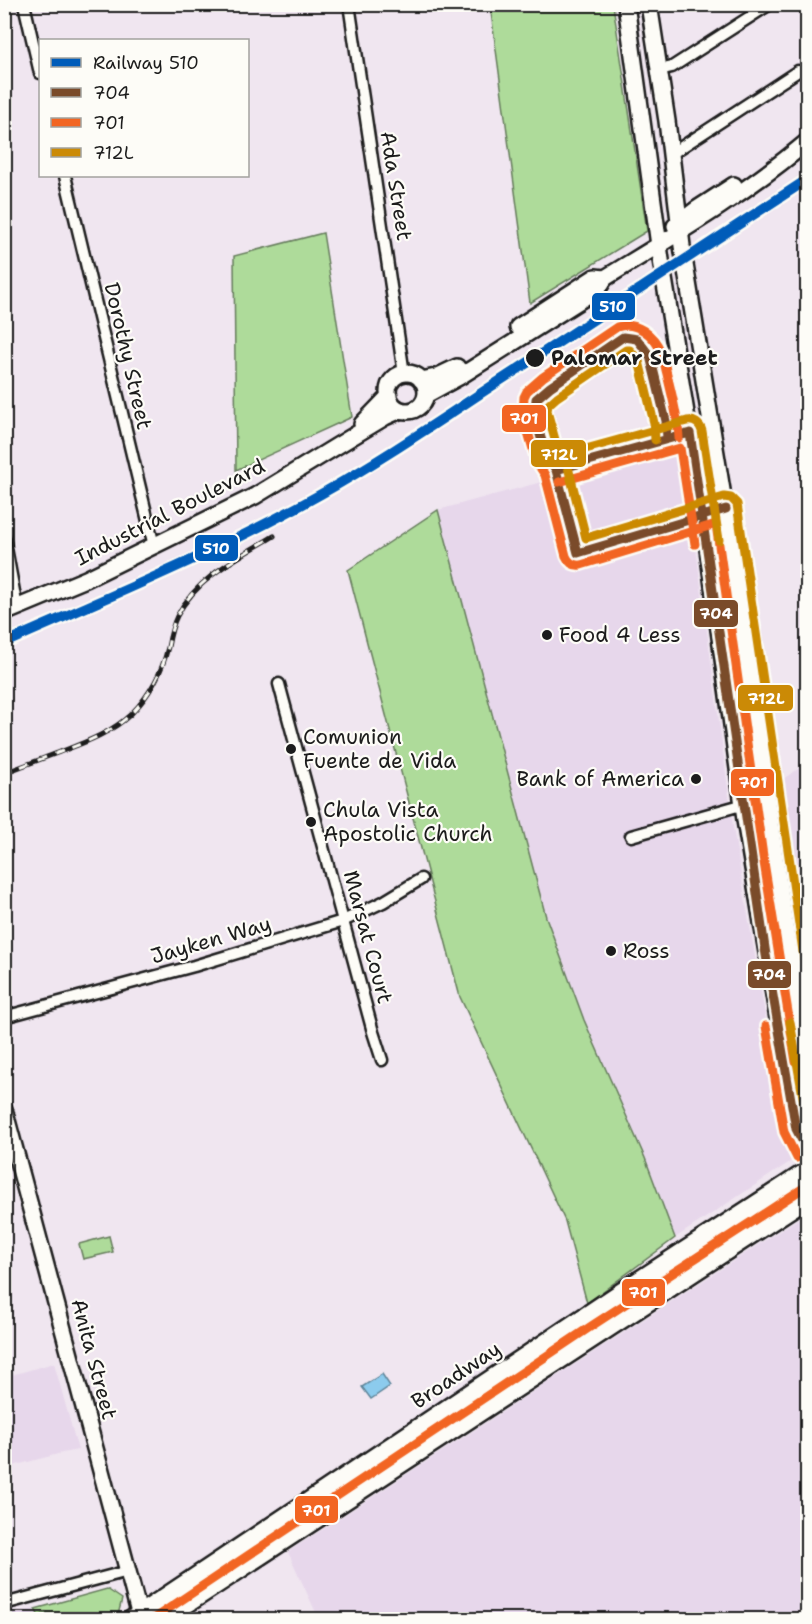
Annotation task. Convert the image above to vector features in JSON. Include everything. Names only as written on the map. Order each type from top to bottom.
[{"type":"main road","points":[[626,4],[659,244],[703,516],[765,945],[796,1129],[807,1153]]},
{"type":"main road","points":[[649,4],[680,227],[726,509],[766,798],[807,1060]]},
{"type":"main road","name":"Industrial Boulevard","points":[[11,610],[86,579],[255,496],[385,417],[401,410],[412,411],[424,400],[424,387],[459,377],[598,289],[605,278],[659,244],[765,164],[807,141]]},
{"type":"main road","points":[[404,374],[411,374],[424,387]]},
{"type":"main road","name":"Industrial Boulevard","points":[[350,438],[389,396],[390,384],[394,379],[404,374]]},
{"type":"main road","points":[[389,396],[391,402],[401,410]]},
{"type":"main road","name":"Anita Street","points":[[4,1109],[128,1571],[137,1618]]},
{"type":"main road","name":"Broadway","points":[[137,1618],[399,1440],[807,1170]]},
{"type":"main road","name":"Broadway","points":[[163,1620],[807,1198]]},
{"type":"main road","points":[[606,1330],[603,1328],[602,1321],[629,1298],[632,1285]]},
{"type":"main road","points":[[561,1360],[567,1344],[589,1328],[590,1321],[586,1315]]},
{"type":"main road","points":[[399,1440],[411,1458]]},
{"type":"street","points":[[24,4],[39,69]]},
{"type":"street","name":"Ada Street","points":[[349,4],[404,374]]},
{"type":"street","points":[[659,70],[672,67],[770,4]]},
{"type":"street","points":[[671,154],[798,70]]},
{"type":"street","name":"Dorothy Street","points":[[65,177],[154,546]]},
{"type":"street","points":[[578,553],[726,509]]},
{"type":"street","points":[[4,537],[11,610]]},
{"type":"street","name":"Marsat Court","points":[[279,684],[382,1060]]},
{"type":"street","points":[[631,836],[766,798]]},
{"type":"street","name":"Jayken Way","points":[[4,1017],[194,966],[343,921],[383,902],[421,879]]},
{"type":"street","points":[[4,1604],[128,1571]]},
{"type":"shaded area","points":[[681,444],[734,834],[781,1108],[796,1158],[675,1238],[645,1158],[584,1020],[546,917],[438,510]]},
{"type":"shaded area","points":[[807,763],[807,1017],[774,785]]},
{"type":"shaded area","points":[[807,1213],[807,1619],[319,1619],[288,1552]]},
{"type":"shaded area","points":[[54,1363],[78,1450],[5,1468],[5,1377]]},
{"type":"shaded area","points":[[35,1609],[39,1616],[45,1612],[47,1619],[5,1620],[5,1614]]},
{"type":"green space","points":[[490,5],[613,5],[647,231],[530,303]]},
{"type":"green space","points":[[323,233],[352,417],[236,470],[234,256]]},
{"type":"green space","points":[[438,510],[546,917],[584,1020],[645,1158],[675,1238],[587,1303],[565,1221],[460,997],[348,570]]},
{"type":"green space","points":[[109,1236],[113,1252],[83,1259],[79,1244]]},
{"type":"green space","points":[[107,1589],[122,1599],[118,1615],[111,1619],[47,1619],[45,1613],[39,1616],[35,1609]]},
{"type":"water","points":[[382,1374],[390,1386],[371,1399],[362,1387]]},
{"type":"railway","points":[[4,773],[98,736],[115,727],[131,714],[144,699],[159,674],[177,616],[195,590],[233,561],[274,536]]},
{"type":"rail line","name":"510","points":[[4,643],[205,554],[283,515],[346,479],[421,433],[808,179]]},
{"type":"transit line","name":"701","points":[[679,438],[661,352],[654,340],[644,330],[637,327],[624,325],[617,327],[543,377],[527,391],[524,397],[523,415],[537,463],[545,475],[566,556],[572,564],[581,565],[716,524],[763,856],[796,1062]]},
{"type":"transit line","name":"704","points":[[578,553],[556,470],[540,436],[536,417],[536,399],[623,337],[637,339],[650,356],[666,421],[667,439]]},
{"type":"transit line","name":"712L","points":[[655,440],[654,423],[639,361],[630,350],[626,350],[548,405],[547,411],[559,454],[568,467],[586,538],[724,497],[731,498],[737,504],[808,985]]},
{"type":"transit line","name":"712L","points":[[553,458],[687,421],[694,422],[700,426],[702,431],[719,540]]},
{"type":"transit line","name":"704","points":[[690,433],[766,955],[796,1129],[808,1152]]},
{"type":"transit line","name":"704","points":[[556,470],[690,433]]},
{"type":"transit line","name":"701","points":[[559,482],[680,448],[695,544]]},
{"type":"transit line","name":"704","points":[[578,553],[726,509]]},
{"type":"transit line","name":"712L","points":[[790,1022],[808,1125]]},
{"type":"transit line","name":"701","points":[[766,1026],[784,1132],[797,1158]]},
{"type":"transit line","name":"701","points":[[153,1619],[593,1325],[808,1185]]},
{"type":"place","name":"Palomar Street","points":[[535,358]]},
{"type":"place","name":"Food 4 Less","points":[[547,635]]},
{"type":"place","name":"Comunion Fuente de Vida","points":[[291,749]]},
{"type":"place","name":"Bank of America","points":[[696,779]]},
{"type":"place","name":"Chula Vista Apostolic Church","points":[[311,822]]},
{"type":"place","name":"Ross","points":[[611,951]]}]
